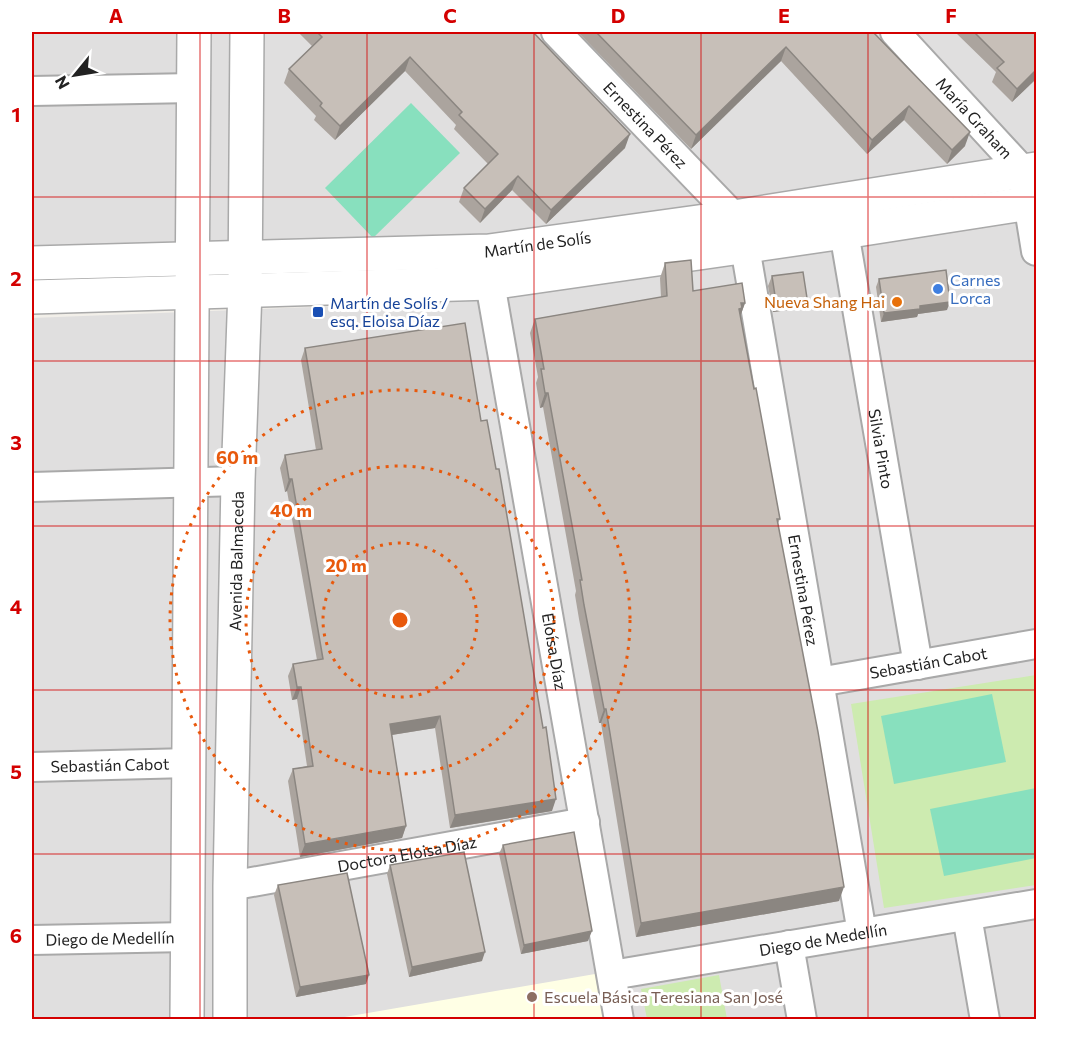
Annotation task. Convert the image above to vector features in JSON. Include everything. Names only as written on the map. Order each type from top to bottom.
[{"type":"street","points":[[187,1020],[195,32]]},
{"type":"street","name":"Avenida Balmaceda","points":[[230,1020],[230,886],[238,481],[245,274],[247,32]]},
{"type":"street","name":"Ernestina Pérez","points":[[556,32],[740,232],[862,933]]},
{"type":"street","name":"María Graham","points":[[895,32],[1030,170],[1036,251]]},
{"type":"street","points":[[32,91],[194,88]]},
{"type":"street","name":"Martín de Solís","points":[[32,263],[193,259],[245,274],[490,283],[1030,170]]},
{"type":"street","name":"Martín de Solís","points":[[32,297],[193,292],[245,274],[489,251],[740,232],[844,232],[1032,203]]},
{"type":"street","name":"Silvia Pinto","points":[[844,232],[918,665]]},
{"type":"street","name":"Eloísa Díaz","points":[[490,283],[619,1020]]},
{"type":"street","points":[[32,487],[238,481]]},
{"type":"street","name":"Sebastián Cabot","points":[[819,682],[1036,644]]},
{"type":"street","name":"Sebastián Cabot","points":[[32,767],[189,763]]},
{"type":"street","name":"Doctora Eloisa Díaz","points":[[230,886],[585,822]]},
{"type":"street","name":"Diego de Medellín","points":[[612,975],[1036,904]]},
{"type":"street","points":[[967,916],[985,1020]]},
{"type":"street","name":"Diego de Medellín","points":[[32,940],[188,937]]},
{"type":"street","points":[[789,945],[802,1020]]},
{"type":"shaded area","points":[[32,32],[1036,32],[1036,151],[519,235],[462,234],[32,249]]},
{"type":"shaded area","points":[[1036,216],[1036,1019],[32,1019],[32,318],[466,301],[686,273]]},
{"type":"shaded area","name":"Escuela Básica Teresiana San José","points":[[595,974],[604,1019],[333,1019]]},
{"type":"green space","points":[[411,103],[460,153],[373,238],[325,188]]},
{"type":"green space","points":[[1036,675],[1036,885],[884,908],[851,704]]},
{"type":"green space","points":[[992,694],[1006,762],[894,784],[881,716]]},
{"type":"green space","points":[[1036,788],[1036,858],[944,876],[930,809]]},
{"type":"green space","points":[[719,975],[727,1019],[647,1019],[641,989]]},
{"type":"building","points":[[317,32],[533,32],[630,134],[551,210],[518,176],[485,209],[464,188],[498,154],[459,115],[462,112],[410,57],[340,126],[320,106],[322,103],[289,69],[322,37]]},
{"type":"building","points":[[596,32],[873,32],[970,132],[952,150],[909,106],[872,140],[786,47],[696,135]]},
{"type":"building","points":[[974,32],[1036,32],[1036,70],[1017,89],[997,68],[1004,62]]},
{"type":"building","points":[[691,260],[693,291],[742,283],[745,303],[741,303],[742,308],[739,309],[780,519],[777,519],[818,732],[844,887],[641,923],[606,709],[604,709],[584,605],[580,580],[582,580],[548,393],[545,393],[541,369],[544,369],[535,319],[667,296],[665,263]]},
{"type":"building","points":[[946,270],[950,302],[920,306],[920,309],[884,313],[879,279]]},
{"type":"building","points":[[803,272],[807,298],[776,302],[772,276]]},
{"type":"building","points":[[465,323],[481,421],[487,420],[496,469],[499,469],[543,728],[546,727],[556,799],[455,815],[440,716],[390,724],[406,826],[305,844],[293,769],[313,766],[301,687],[297,687],[293,664],[323,659],[292,479],[289,479],[285,455],[322,449],[305,348]]},
{"type":"building","points":[[574,832],[592,931],[524,945],[503,845]]},
{"type":"building","points":[[464,852],[485,952],[412,967],[390,865]]},
{"type":"building","points":[[347,873],[369,975],[300,987],[278,885]]},
{"type":"place","name":"Carnes Lorca","points":[[938,289]]},
{"type":"place","name":"Nueva Shang Hai","points":[[897,302]]},
{"type":"place","name":"Martín de Solís / esq. Eloisa Díaz","points":[[318,312]]},
{"type":"place","name":"Escuela Básica Teresiana San José","points":[[532,997]]}]
